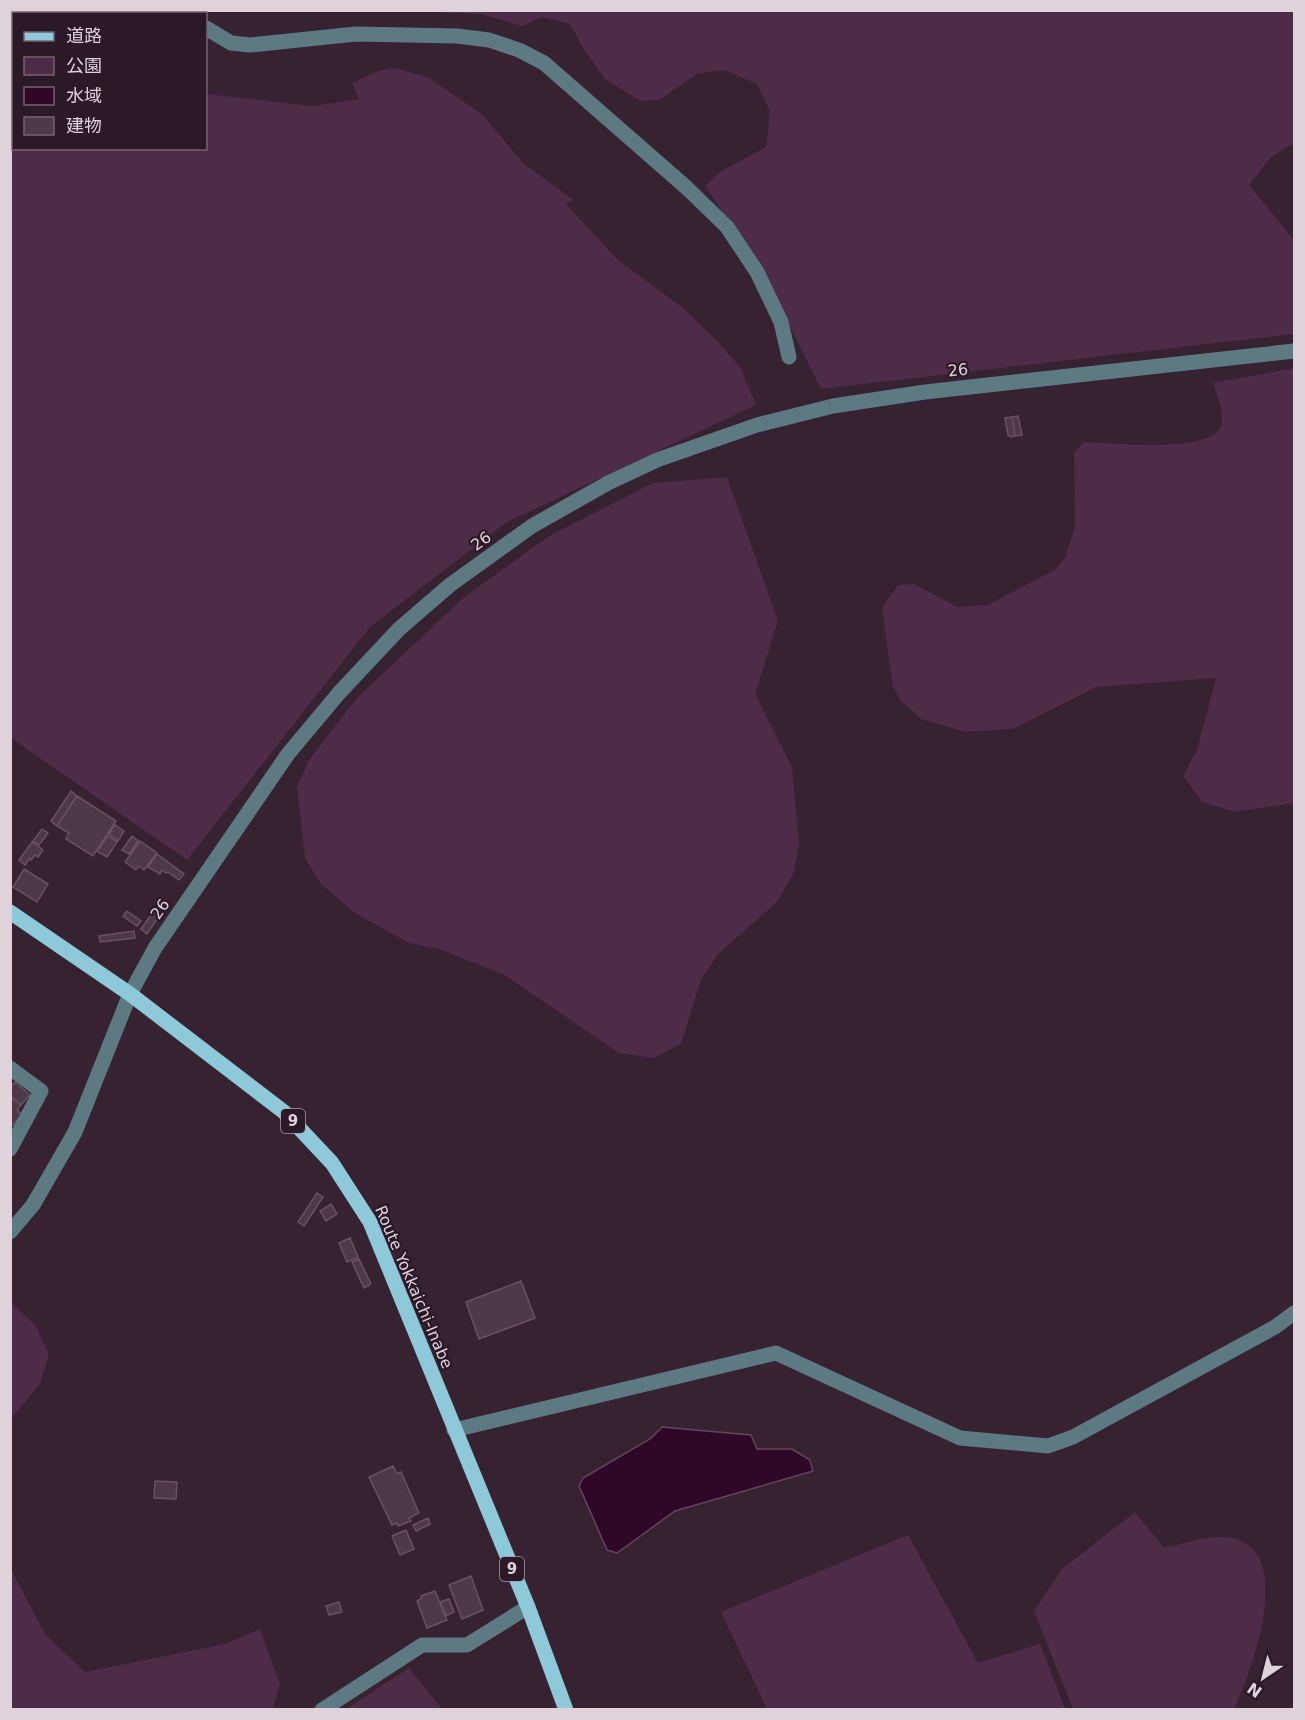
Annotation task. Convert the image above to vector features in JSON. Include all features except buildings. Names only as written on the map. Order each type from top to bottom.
[{"type":"main road","name":"Route Yokkaichi-Inabe","points":[[10,912],[130,994],[284,1112],[332,1162],[370,1222],[528,1606],[566,1710]]},
{"type":"street","points":[[207,29],[231,43],[250,45],[356,34],[457,36],[489,40],[519,50],[544,63],[687,188],[727,227],[757,272],[781,322],[789,357]]},
{"type":"street","name":"26","points":[[10,1232],[33,1205],[75,1132],[130,994],[155,948],[288,754],[339,693],[399,629],[450,585],[532,526],[608,483],[657,460],[757,425],[833,406],[925,392],[1294,351]]},
{"type":"street","points":[[10,1068],[41,1091],[10,1149]]},
{"type":"street","points":[[454,1430],[776,1353],[960,1438],[1047,1446],[1073,1437],[1275,1327],[1294,1313]]},
{"type":"street","points":[[322,1710],[423,1645],[467,1645],[528,1606]]},
{"type":"green space","points":[[409,11],[1294,11],[1294,143],[1271,157],[1249,185],[1294,240],[1294,334],[821,389],[761,268],[705,186],[720,172],[766,147],[770,111],[757,84],[724,70],[697,74],[659,100],[640,101],[605,79],[585,51],[570,24],[542,17],[522,26],[481,14]]},
{"type":"green space","points":[[396,68],[429,78],[482,114],[524,164],[574,200],[566,204],[618,260],[683,308],[718,342],[740,367],[756,405],[507,522],[370,627],[187,860],[11,738],[10,69],[12,69],[12,150],[207,150],[207,94],[313,106],[359,99],[352,83],[381,70]]},
{"type":"green space","points":[[1294,368],[1294,803],[1235,812],[1202,802],[1183,776],[1197,750],[1216,678],[1096,687],[1013,729],[965,732],[921,719],[900,700],[893,687],[882,608],[898,585],[914,584],[957,607],[988,605],[1056,569],[1065,558],[1075,527],[1074,452],[1084,442],[1157,445],[1197,441],[1211,436],[1222,423],[1213,383]]},
{"type":"green space","points":[[727,477],[778,621],[755,694],[792,767],[799,844],[793,874],[777,902],[718,954],[701,980],[681,1044],[654,1058],[619,1053],[503,974],[439,949],[409,943],[355,913],[321,884],[305,858],[297,787],[309,760],[356,699],[463,598],[549,536],[653,483]]},
{"type":"green space","points":[[11,1302],[35,1325],[49,1354],[40,1384],[11,1419]]},
{"type":"green space","points":[[1135,1512],[1164,1548],[1206,1538],[1232,1538],[1251,1548],[1262,1565],[1266,1588],[1264,1615],[1250,1669],[1234,1709],[1073,1709],[1034,1611],[1062,1569]]},
{"type":"green space","points":[[908,1535],[978,1663],[1040,1644],[1065,1709],[767,1709],[721,1612]]},
{"type":"green space","points":[[11,1569],[45,1634],[85,1672],[225,1644],[260,1629],[280,1684],[273,1709],[11,1709]]},
{"type":"green space","points":[[409,1668],[442,1709],[346,1709]]},
{"type":"water","points":[[662,1427],[751,1435],[757,1449],[792,1449],[810,1460],[813,1471],[675,1511],[617,1553],[607,1550],[579,1486],[583,1478],[650,1439]]}]
